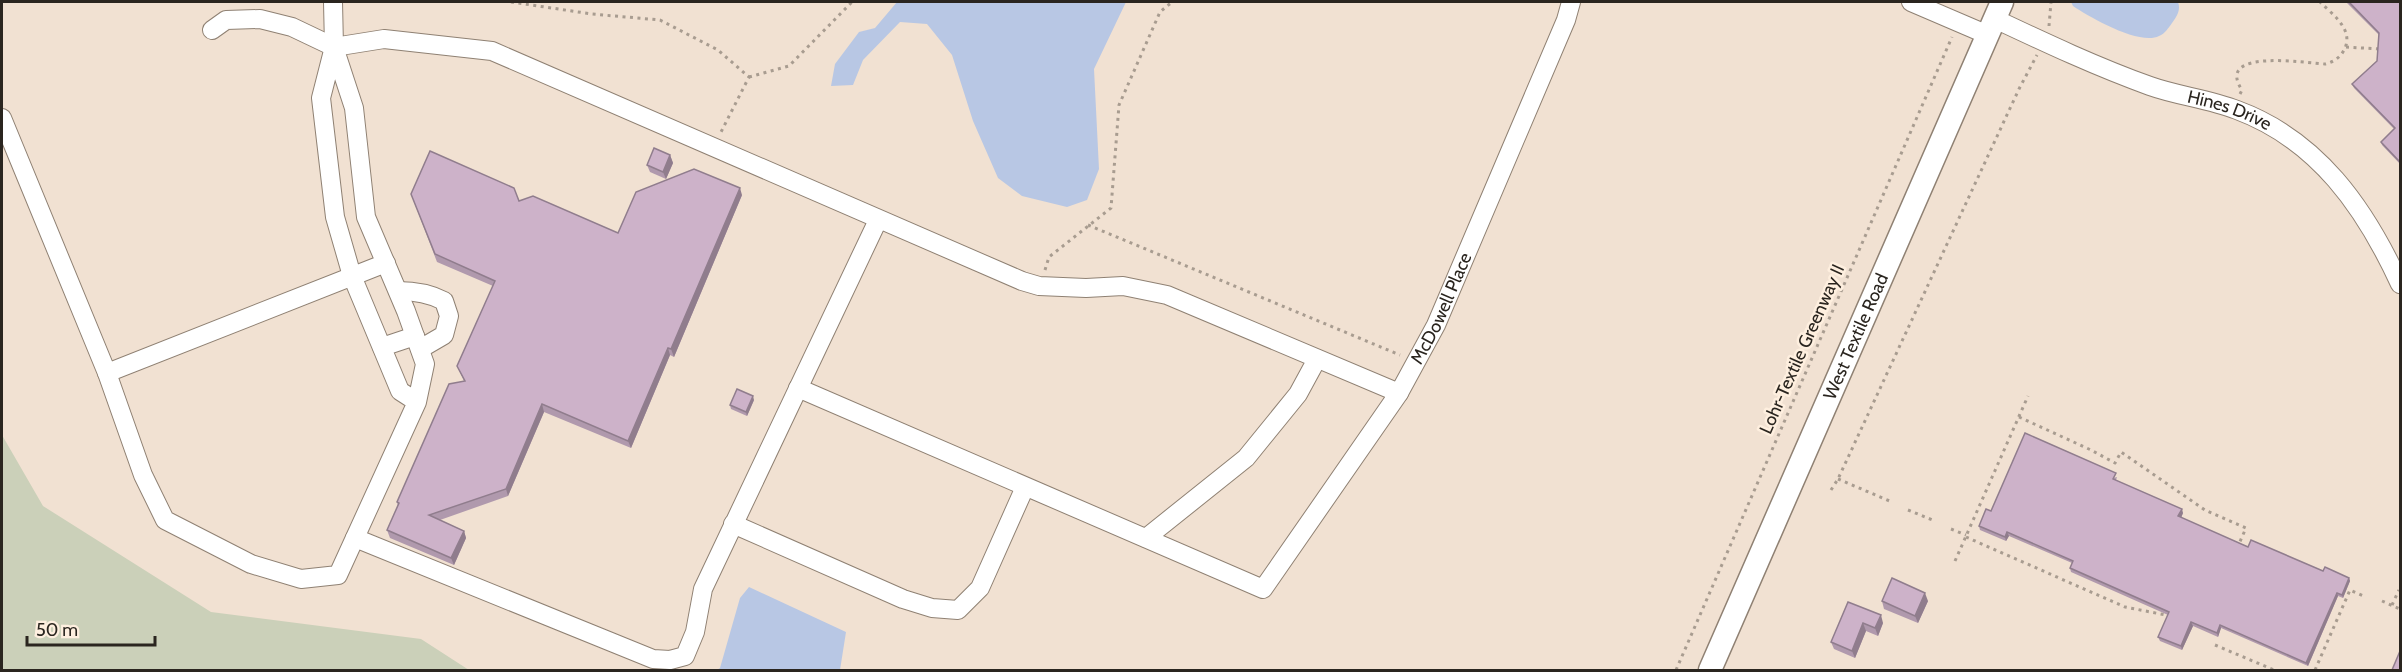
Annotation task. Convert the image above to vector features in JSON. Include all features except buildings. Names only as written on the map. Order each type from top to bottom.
[{"type":"main road","name":"West Textile Road","points":[[1710,670],[1996,13]]},
{"type":"street","points":[[333,2],[334,47],[321,98],[335,217],[352,276],[400,391],[417,402]]},
{"type":"street","name":"McDowell Place","points":[[1146,538],[1263,588],[1399,393],[1436,325],[1566,20],[1571,2]]},
{"type":"street","name":"Hines Drive","points":[[1911,2],[1996,13],[2104,68],[2152,87],[2217,102],[2285,133],[2323,165],[2350,195],[2374,230],[2400,281]]},
{"type":"street","points":[[212,30],[226,20],[260,18],[292,27],[334,47],[384,39],[492,51],[1022,281],[1039,286],[1086,288],[1123,286],[1167,295],[1399,393]]},
{"type":"street","points":[[2,118],[107,373],[143,475],[165,520],[250,564],[301,579],[339,575],[417,402],[425,364],[398,291],[366,217],[354,108],[334,47]]},
{"type":"street","points":[[355,538],[653,659],[670,660],[685,656],[695,632],[704,589],[878,220]]},
{"type":"street","points":[[107,373],[386,263]]},
{"type":"street","points":[[382,347],[417,343],[444,334],[449,316],[444,301],[432,294],[398,291]]},
{"type":"street","points":[[798,388],[1146,538],[1246,458],[1298,394],[1317,359]]},
{"type":"street","points":[[734,524],[903,599],[932,608],[958,610],[980,588],[1024,487]]},
{"type":"path","points":[[511,2],[592,14],[660,20],[718,50],[749,77]]},
{"type":"path","points":[[713,147],[749,77],[789,66],[852,2]]},
{"type":"path","points":[[1039,286],[1049,257],[1111,208],[1119,105],[1160,12],[1172,2]]},
{"type":"path","points":[[2049,28],[2051,2]]},
{"type":"path","points":[[2242,90],[2237,74],[2245,64],[2259,61],[2325,64],[2337,58],[2346,47],[2344,28],[2320,2]]},
{"type":"path","name":"Lohr-Textile Greenway II","points":[[1676,670],[1952,37]]},
{"type":"path","points":[[2346,47],[2379,49]]},
{"type":"path","points":[[1831,490],[2037,54]]},
{"type":"path","points":[[1088,225],[1416,361]]},
{"type":"path","points":[[1956,561],[2028,396]]},
{"type":"path","points":[[2019,417],[2115,463],[2121,452],[2205,510],[2246,528],[2238,546]]},
{"type":"path","points":[[1838,479],[1892,502]]},
{"type":"path","points":[[1908,510],[1935,521]]},
{"type":"path","points":[[1951,529],[2126,607],[2170,616]]},
{"type":"path","points":[[2315,670],[2350,590],[2366,597]]},
{"type":"path","points":[[2392,605],[2399,590]]},
{"type":"path","points":[[2382,601],[2400,609]]},
{"type":"path","points":[[2215,645],[2274,670]]},
{"type":"green space","points":[[2,435],[43,506],[211,612],[421,639],[469,670],[2,670]]},
{"type":"water","points":[[897,2],[1126,2],[1094,69],[1099,169],[1087,200],[1067,207],[1022,196],[998,178],[973,121],[952,55],[927,24],[900,22],[863,60],[853,85],[831,86],[835,64],[859,32],[875,28]]},
{"type":"water","points":[[2071,2],[2178,2],[2179,8],[2165,32],[2151,38],[2115,29],[2081,11]]},
{"type":"water","points":[[749,587],[846,632],[840,670],[717,670],[720,668],[740,598]]}]
